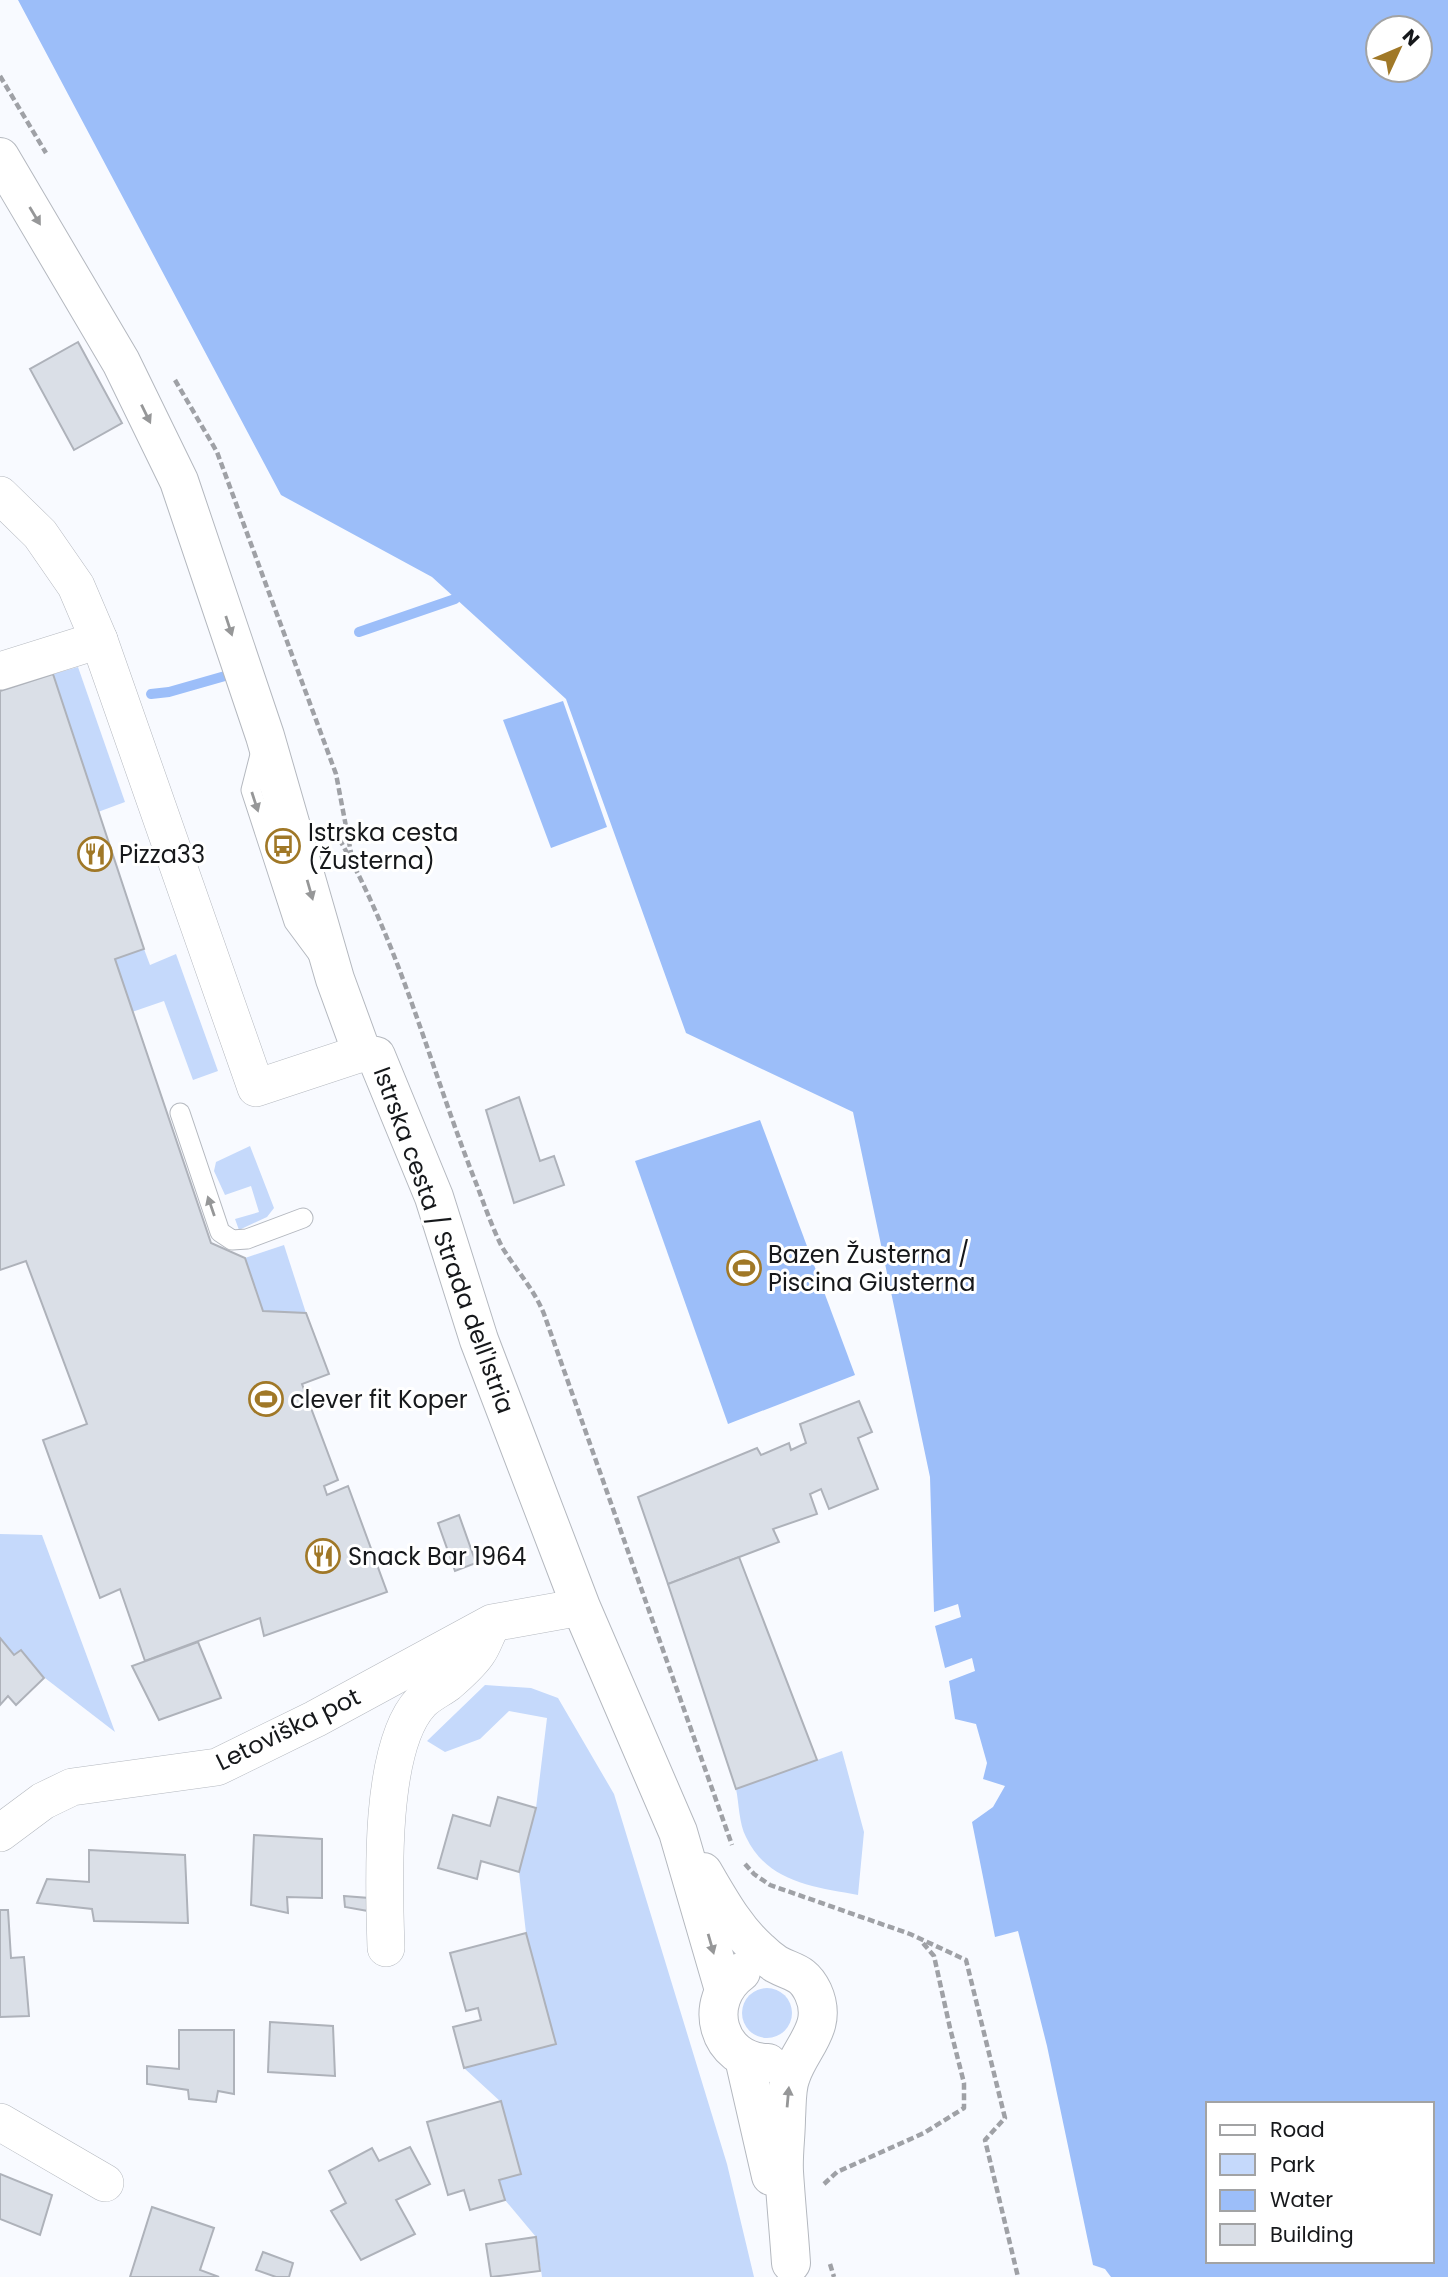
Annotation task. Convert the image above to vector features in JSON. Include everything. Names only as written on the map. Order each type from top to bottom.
[{"type":"street","name":"Istrska cesta / Strada dell'Istria","points":[[0,158],[121,362],[179,481],[265,736],[335,979],[362,1053],[376,1056],[434,1197],[479,1340],[581,1607],[678,1832],[724,1990],[718,2004],[718,2020],[722,2035],[744,2058],[793,2270]]},
{"type":"street","points":[[0,495],[40,534],[76,586],[99,640],[256,1088],[362,1053]]},
{"type":"street","points":[[0,671],[99,640]]},
{"type":"street","name":"Letoviška pot","points":[[0,1833],[43,1801],[72,1787],[216,1767],[315,1719],[492,1623],[581,1607]]},
{"type":"street","points":[[386,1948],[384,1883],[387,1813],[394,1768],[405,1728],[422,1701],[447,1683],[478,1652],[492,1623]]},
{"type":"street","name":"Istrska cesta / Strada dell'Istria","points":[[678,1832],[743,1933],[758,1950],[776,1964],[792,1969],[804,1979],[813,1992],[817,2007],[817,2023],[812,2038],[802,2051],[790,2077],[784,2169],[793,2270]]},
{"type":"street","points":[[724,1990],[733,1977],[746,1968],[776,1964]]},
{"type":"street","points":[[744,2058],[759,2063],[774,2063],[789,2059],[802,2051]]},
{"type":"street","points":[[0,2122],[105,2183]]},
{"type":"lane","points":[[180,1113],[220,1231],[232,1240],[247,1239],[303,1218]]},
{"type":"path","points":[[353,862],[405,983],[475,1183],[501,1245],[536,1295],[544,1314],[720,1815],[737,1853]]},
{"type":"path","points":[[742,1860],[754,1874],[770,1885],[910,1934],[966,1960],[1005,2118],[985,2140],[1018,2277]]},
{"type":"path","points":[[816,2191],[836,2172],[924,2133],[964,2108],[964,2083],[934,1955],[921,1940]]},
{"type":"green space","points":[[78,667],[125,802],[98,812],[53,674]]},
{"type":"green space","points":[[144,949],[150,965],[176,954],[218,1071],[193,1080],[164,1001],[132,1012],[115,959]]},
{"type":"green space","points":[[250,1146],[274,1208],[267,1217],[239,1230],[235,1219],[259,1212],[251,1186],[225,1195],[214,1171],[216,1162]]},
{"type":"green space","points":[[284,1245],[306,1313],[263,1311],[245,1258]]},
{"type":"green space","points":[[0,1534],[42,1535],[115,1732],[45,1678],[21,1650],[14,1655],[0,1638]]},
{"type":"green space","points":[[485,1685],[531,1688],[558,1698],[614,1794],[727,2164],[754,2277],[542,2277],[536,2237],[505,2200],[499,2180],[521,2173],[501,2102],[464,2068],[556,2043],[526,1933],[519,1872],[536,1808],[547,1718],[509,1711],[480,1739],[445,1752],[427,1741]]},
{"type":"green space","points":[[842,1751],[864,1832],[858,1895],[793,1880],[766,1864],[755,1852],[744,1832],[736,1789]]},
{"type":"green space","points":[[767,1988],[785,1995],[792,2013],[785,2031],[767,2038],[749,2031],[742,2013],[749,1995]]},
{"type":"water","points":[[18,0],[1448,0],[1448,2277],[1111,2277],[1105,2269],[1093,2265],[1047,2046],[1018,1931],[995,1937],[972,1822],[993,1807],[1005,1786],[983,1779],[987,1763],[976,1724],[955,1719],[949,1681],[975,1671],[972,1658],[945,1668],[935,1626],[961,1617],[958,1604],[934,1612],[930,1477],[853,1112],[686,1033],[566,699],[432,577],[281,495]]},
{"type":"water","points":[[563,701],[607,827],[551,848],[503,720]]},
{"type":"water","name":"Bazen Žusterna / Piscina Giusterna","points":[[760,1120],[855,1375],[728,1424],[635,1161]]},
{"type":"building","points":[[78,342],[122,423],[74,450],[30,369]]},
{"type":"building","points":[[53,674],[144,949],[115,959],[211,1243],[245,1258],[263,1311],[306,1313],[329,1374],[302,1384],[338,1480],[324,1486],[327,1495],[348,1486],[387,1592],[264,1636],[260,1618],[145,1661],[120,1589],[100,1598],[43,1440],[87,1424],[26,1261],[0,1270],[0,691]]},
{"type":"building","points":[[519,1097],[540,1161],[554,1156],[564,1185],[514,1203],[486,1110]]},
{"type":"building","points":[[859,1401],[872,1432],[858,1438],[878,1489],[829,1509],[821,1489],[810,1494],[817,1514],[773,1529],[779,1542],[668,1584],[638,1497],[757,1448],[761,1455],[789,1443],[791,1450],[806,1443],[800,1424]]},
{"type":"building","points":[[459,1515],[476,1563],[455,1571],[438,1523]]},
{"type":"building","points":[[739,1557],[817,1760],[736,1789],[668,1584]]},
{"type":"building","points":[[0,1638],[14,1655],[21,1650],[44,1678],[16,1705],[8,1696],[0,1705]]},
{"type":"building","points":[[198,1642],[221,1698],[159,1720],[132,1666]]},
{"type":"building","points":[[498,1797],[536,1808],[519,1872],[481,1861],[477,1879],[438,1868],[453,1815],[490,1826]]},
{"type":"building","points":[[254,1835],[322,1839],[322,1898],[287,1897],[288,1913],[251,1905]]},
{"type":"building","points":[[89,1850],[185,1855],[188,1923],[94,1921],[92,1909],[37,1903],[47,1879],[89,1882]]},
{"type":"building","points":[[344,1896],[369,1898],[368,1911],[345,1907]]},
{"type":"building","points":[[0,1910],[8,1910],[11,1958],[24,1957],[29,2016],[0,2017]]},
{"type":"building","points":[[526,1933],[556,2044],[464,2068],[453,2027],[481,2020],[478,2008],[466,2011],[450,1953]]},
{"type":"building","points":[[270,2022],[333,2026],[335,2076],[268,2072]]},
{"type":"building","points":[[179,2030],[234,2030],[234,2094],[218,2091],[216,2102],[189,2099],[188,2090],[147,2084],[147,2066],[179,2069]]},
{"type":"building","points":[[501,2101],[521,2174],[499,2180],[505,2200],[470,2210],[464,2190],[448,2195],[427,2122]]},
{"type":"building","points":[[410,2147],[430,2184],[396,2200],[415,2234],[361,2260],[331,2211],[346,2203],[329,2171],[372,2148],[379,2161]]},
{"type":"building","points":[[0,2174],[52,2195],[40,2235],[0,2219]]},
{"type":"building","points":[[152,2207],[214,2228],[200,2270],[219,2277],[130,2277]]},
{"type":"building","points":[[536,2237],[540,2271],[491,2277],[486,2244]]},
{"type":"building","points":[[263,2252],[293,2263],[289,2277],[276,2277],[256,2270]]},
{"type":"waterway","points":[[359,632],[455,599]]},
{"type":"waterway","points":[[151,694],[169,692],[225,676]]},
{"type":"place","name":"Istrska cesta (Žusterna)","points":[[283,846]]},
{"type":"place","name":"Pizza33","points":[[95,854]]},
{"type":"place","name":"Bazen Žusterna / Piscina Giusterna","points":[[744,1268]]},
{"type":"place","name":"clever fit Koper","points":[[266,1399]]},
{"type":"place","name":"Snack Bar 1964","points":[[323,1556]]}]
